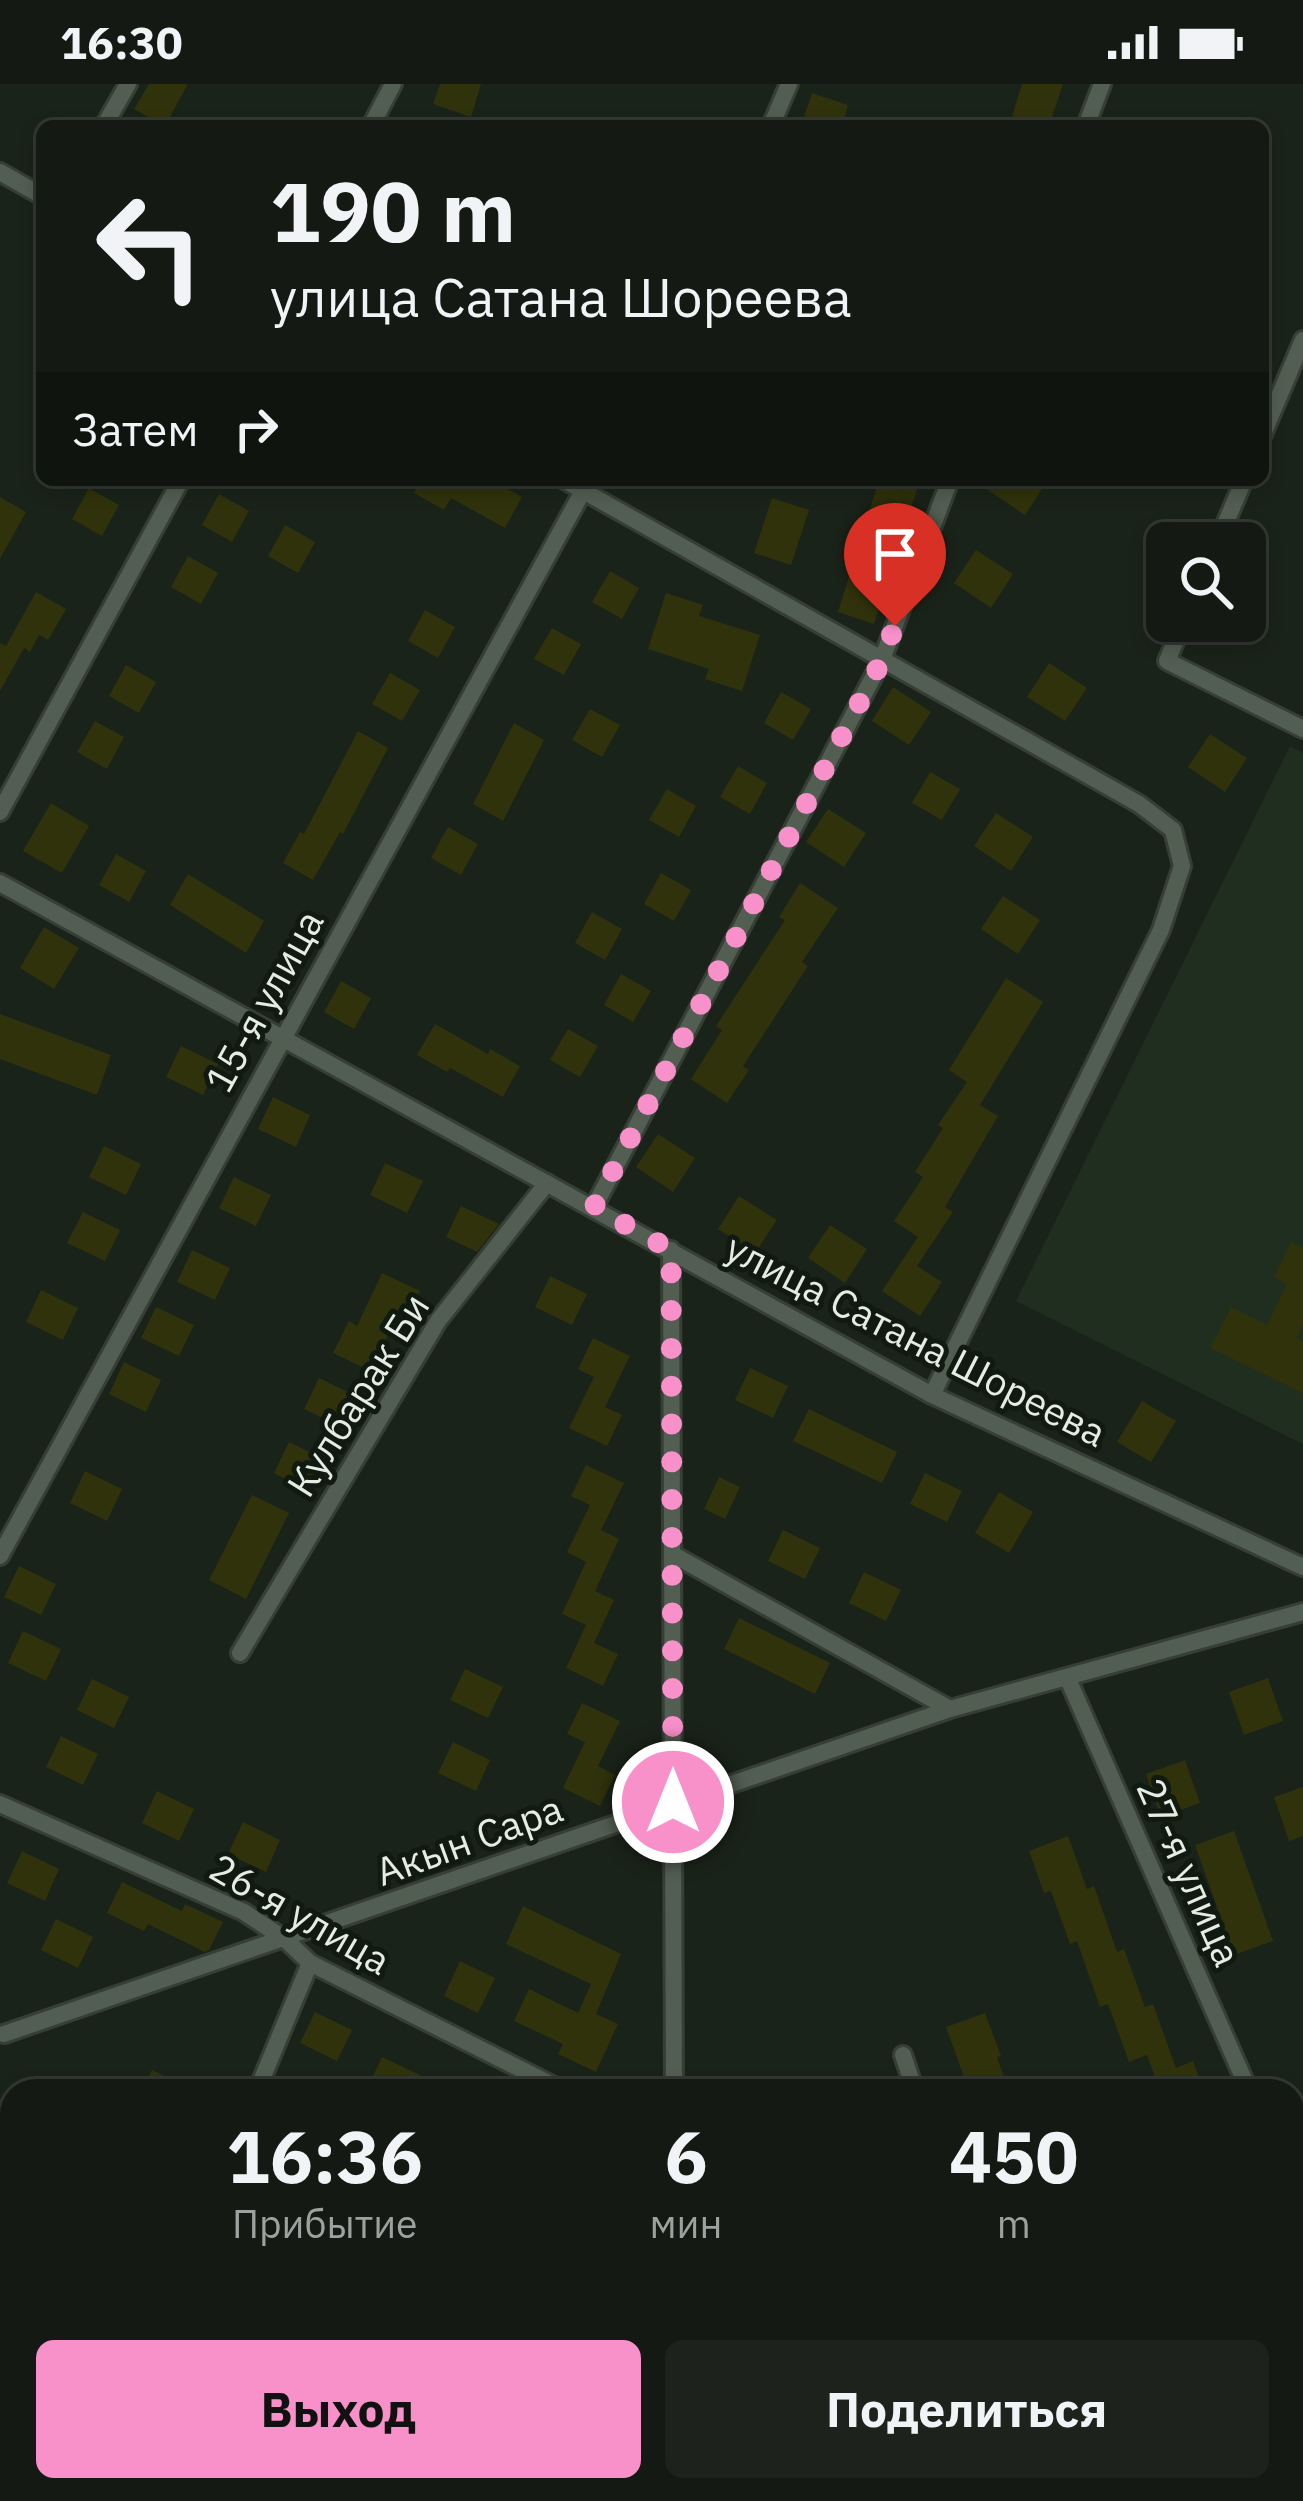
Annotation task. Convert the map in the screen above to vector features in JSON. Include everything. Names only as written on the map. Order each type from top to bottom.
[{"type":"street","points":[[107,120],[128,84]]},
{"type":"street","points":[[374,120],[393,84]]},
{"type":"street","points":[[774,120],[789,84]]},
{"type":"street","points":[[1088,120],[1102,84]]},
{"type":"street","points":[[0,172],[36,193]]},
{"type":"street","points":[[1269,420],[1303,340]]},
{"type":"street","points":[[0,812],[178,486]]},
{"type":"street","name":"15-я улица","points":[[0,1556],[585,486]]},
{"type":"street","points":[[588,486],[881,662],[1139,804],[1173,830],[1182,866],[1162,930],[932,1395]]},
{"type":"street","points":[[594,1207],[881,662],[948,486]]},
{"type":"street","points":[[1226,522],[1241,486]]},
{"type":"street","points":[[1175,642],[1167,661],[1303,729]]},
{"type":"street","name":"улица Сатана Шореева","points":[[0,883],[932,1395],[1303,1567]]},
{"type":"street","name":"Кулбарак Би","points":[[240,1653],[438,1321],[547,1183]]},
{"type":"street","points":[[671,1250],[674,2079]]},
{"type":"street","points":[[672,1554],[950,1709]]},
{"type":"street","name":"Акын Сара","points":[[1,2035],[950,1709],[1303,1612]]},
{"type":"street","name":"27-я улица","points":[[1068,1679],[1244,2079]]},
{"type":"street","name":"26-я улица","points":[[0,1804],[244,1912],[310,1963],[540,2079]]},
{"type":"street","points":[[262,2079],[310,1963]]},
{"type":"street","points":[[903,2055],[911,2079]]},
{"type":"shaded area","points":[[1290,746],[1303,753],[1303,1444],[1016,1301]]},
{"type":"building","points":[[149,84],[188,84],[168,120],[154,120],[134,109]]},
{"type":"building","points":[[440,84],[481,84],[471,117],[433,104]]},
{"type":"building","points":[[1022,84],[1063,84],[1051,120],[1011,120]]},
{"type":"building","points":[[812,93],[848,105],[844,120],[803,120]]},
{"type":"building","points":[[418,486],[503,486],[522,497],[505,528],[451,498],[444,510],[414,493]]},
{"type":"building","points":[[877,486],[918,486],[874,624],[838,612]]},
{"type":"building","points":[[991,486],[1044,486],[1025,515],[988,490]]},
{"type":"building","points":[[89,488],[119,505],[102,536],[72,519]]},
{"type":"building","points":[[219,494],[249,511],[232,542],[202,525]]},
{"type":"building","points":[[0,497],[26,512],[0,559]]},
{"type":"building","points":[[772,498],[809,510],[791,565],[754,553]]},
{"type":"building","points":[[285,525],[315,542],[298,573],[268,556]]},
{"type":"building","points":[[976,550],[1013,574],[991,608],[954,583]]},
{"type":"building","points":[[188,556],[218,573],[201,604],[171,587]]},
{"type":"building","points":[[610,571],[639,588],[622,619],[592,602]]},
{"type":"building","points":[[36,592],[66,609],[48,640],[39,635],[30,652],[24,648],[0,691],[0,643],[6,646]]},
{"type":"building","points":[[666,593],[703,605],[699,616],[760,635],[742,691],[705,679],[709,669],[648,649]]},
{"type":"building","points":[[425,610],[455,627],[438,658],[408,641]]},
{"type":"building","points":[[552,628],[581,644],[564,675],[534,659]]},
{"type":"building","points":[[1049,663],[1087,688],[1065,721],[1027,697]]},
{"type":"building","points":[[126,665],[156,682],[139,713],[109,696]]},
{"type":"building","points":[[390,673],[420,690],[402,721],[372,704]]},
{"type":"building","points":[[893,687],[931,712],[909,745],[872,721]]},
{"type":"building","points":[[781,692],[811,709],[793,740],[764,723]]},
{"type":"building","points":[[590,709],[620,725],[602,757],[572,740]]},
{"type":"building","points":[[95,721],[124,737],[107,769],[77,752]]},
{"type":"building","points":[[514,723],[544,740],[503,821],[473,804]]},
{"type":"building","points":[[358,731],[388,748],[313,880],[283,863],[300,832],[304,834]]},
{"type":"building","points":[[1210,734],[1247,758],[1225,792],[1188,767]]},
{"type":"building","points":[[738,766],[767,783],[750,814],[720,797]]},
{"type":"building","points":[[930,772],[960,789],[942,820],[912,803]]},
{"type":"building","points":[[667,789],[696,806],[679,837],[649,820]]},
{"type":"building","points":[[51,803],[89,826],[62,873],[23,851]]},
{"type":"building","points":[[828,809],[866,833],[844,867],[806,842]]},
{"type":"building","points":[[996,813],[1033,837],[1011,871],[974,846]]},
{"type":"building","points":[[448,827],[478,844],[461,875],[431,858]]},
{"type":"building","points":[[116,854],[146,871],[129,902],[99,885]]},
{"type":"building","points":[[661,873],[691,890],[674,921],[644,904]]},
{"type":"building","points":[[188,874],[264,921],[246,953],[170,905]]},
{"type":"building","points":[[800,883],[838,908],[802,962],[808,966],[743,1066],[749,1070],[727,1103],[691,1079],[722,1030],[716,1026],[785,920],[779,917]]},
{"type":"building","points":[[1003,896],[1040,920],[1018,954],[981,929]]},
{"type":"building","points":[[592,912],[622,929],[605,960],[575,943]]},
{"type":"building","points":[[44,927],[79,948],[54,989],[20,968]]},
{"type":"building","points":[[621,974],[651,991],[633,1022],[604,1005]]},
{"type":"building","points":[[1006,978],[1043,1002],[980,1105],[998,1116],[945,1207],[953,1212],[917,1266],[942,1282],[920,1316],[882,1291],[918,1237],[894,1221],[923,1177],[915,1172],[943,1128],[938,1125],[967,1082],[949,1070]]},
{"type":"building","points":[[341,981],[371,998],[354,1029],[324,1012]]},
{"type":"building","points":[[0,1014],[111,1055],[97,1095],[0,1059]]},
{"type":"building","points":[[435,1024],[520,1066],[503,1097],[417,1055]]},
{"type":"building","points":[[568,1029],[598,1046],[580,1077],[550,1060]]},
{"type":"building","points":[[181,1046],[218,1064],[203,1095],[166,1077]]},
{"type":"building","points":[[273,1097],[310,1115],[296,1147],[258,1129]]},
{"type":"building","points":[[658,1134],[695,1158],[673,1192],[636,1167]]},
{"type":"building","points":[[104,1146],[141,1164],[126,1195],[89,1177]]},
{"type":"building","points":[[385,1163],[423,1181],[407,1213],[370,1195]]},
{"type":"building","points":[[234,1177],[271,1195],[256,1226],[219,1208]]},
{"type":"building","points":[[739,1196],[777,1220],[755,1253],[718,1229]]},
{"type":"building","points":[[461,1206],[499,1224],[477,1252],[446,1237]]},
{"type":"building","points":[[83,1212],[120,1230],[105,1261],[67,1243]]},
{"type":"building","points":[[830,1225],[867,1249],[845,1283],[808,1258]]},
{"type":"building","points":[[1291,1242],[1303,1248],[1303,1324],[1297,1338],[1303,1341],[1303,1393],[1210,1348],[1231,1307],[1267,1325],[1287,1284],[1274,1277]]},
{"type":"building","points":[[192,1250],[230,1268],[215,1300],[177,1282]]},
{"type":"building","points":[[382,1273],[420,1291],[405,1322],[396,1318],[371,1371],[333,1353],[349,1321],[357,1326]]},
{"type":"building","points":[[550,1276],[587,1294],[572,1325],[535,1307]]},
{"type":"building","points":[[41,1290],[78,1308],[63,1340],[26,1322]]},
{"type":"building","points":[[156,1307],[194,1325],[179,1356],[141,1338]]},
{"type":"building","points":[[593,1338],[630,1356],[605,1407],[622,1415],[607,1446],[569,1428],[594,1377],[578,1369]]},
{"type":"building","points":[[124,1362],[161,1380],[146,1412],[109,1394]]},
{"type":"building","points":[[750,1368],[788,1386],[773,1418],[735,1400]]},
{"type":"building","points":[[319,1378],[356,1396],[341,1427],[304,1409]]},
{"type":"building","points":[[1142,1401],[1176,1421],[1151,1462],[1117,1442]]},
{"type":"building","points":[[809,1409],[897,1452],[882,1483],[793,1441]]},
{"type":"building","points":[[289,1442],[326,1460],[311,1492],[274,1473]]},
{"type":"building","points":[[586,1465],[624,1483],[601,1530],[619,1539],[595,1591],[614,1600],[594,1643],[618,1654],[603,1686],[566,1668],[586,1625],[562,1614],[586,1562],[567,1552],[590,1505],[571,1496]]},
{"type":"building","points":[[85,1471],[122,1489],[107,1521],[70,1503]]},
{"type":"building","points":[[925,1473],[962,1491],[947,1522],[910,1504]]},
{"type":"building","points":[[719,1477],[740,1487],[725,1519],[704,1509]]},
{"type":"building","points":[[999,1492],[1033,1512],[1009,1553],[975,1533]]},
{"type":"building","points":[[252,1495],[289,1513],[246,1599],[209,1580]]},
{"type":"building","points":[[783,1530],[820,1548],[805,1579],[768,1561]]},
{"type":"building","points":[[19,1566],[56,1584],[41,1615],[4,1597]]},
{"type":"building","points":[[864,1572],[901,1590],[886,1621],[849,1603]]},
{"type":"building","points":[[739,1618],[830,1663],[815,1694],[724,1649]]},
{"type":"building","points":[[23,1631],[61,1649],[46,1681],[8,1663]]},
{"type":"building","points":[[465,1669],[503,1687],[488,1718],[450,1700]]},
{"type":"building","points":[[1268,1678],[1283,1721],[1244,1735],[1229,1692]]},
{"type":"building","points":[[92,1679],[129,1697],[114,1728],[77,1710]]},
{"type":"building","points":[[582,1703],[620,1721],[598,1766],[615,1775],[600,1806],[563,1788],[585,1742],[567,1734]]},
{"type":"building","points":[[61,1736],[98,1754],[83,1785],[46,1767]]},
{"type":"building","points":[[453,1742],[490,1760],[476,1791],[438,1773]]},
{"type":"building","points":[[1185,1760],[1200,1803],[1161,1817],[1146,1774]]},
{"type":"building","points":[[1303,1787],[1303,1836],[1289,1841],[1274,1797]]},
{"type":"building","points":[[157,1791],[194,1809],[179,1841],[142,1823]]},
{"type":"building","points":[[243,1822],[280,1840],[266,1872],[228,1854]]},
{"type":"building","points":[[1234,1831],[1273,1941],[1234,1955],[1195,1845]]},
{"type":"building","points":[[1068,1836],[1087,1889],[1094,1886],[1117,1952],[1124,1949],[1145,2007],[1153,2004],[1176,2068],[1193,2061],[1200,2079],[1156,2079],[1147,2055],[1129,2062],[1108,2004],[1100,2007],[1077,1941],[1070,1944],[1051,1891],[1044,1893],[1029,1851]]},
{"type":"building","points":[[22,1851],[59,1869],[45,1901],[7,1883]]},
{"type":"building","points":[[122,1882],[182,1911],[185,1904],[223,1922],[209,1950],[148,1924],[144,1931],[107,1913]]},
{"type":"building","points":[[523,1906],[621,1954],[596,2014],[618,2024],[596,2072],[558,2054],[563,2044],[514,2021],[529,1989],[578,2013],[591,1984],[506,1944]]},
{"type":"building","points":[[56,1919],[93,1937],[78,1968],[41,1950]]},
{"type":"building","points":[[460,1961],[495,1978],[478,2013],[444,1996]]},
{"type":"building","points":[[315,2012],[352,2030],[337,2061],[300,2043]]},
{"type":"building","points":[[985,2013],[1005,2079],[965,2079],[946,2027]]},
{"type":"building","points":[[382,2057],[420,2075],[418,2079],[372,2079]]},
{"type":"building","points":[[152,2070],[170,2079],[148,2079]]},
{"type":"route","points":[[673,1802],[671,1250],[594,1207],[881,662],[895,626]]}]
